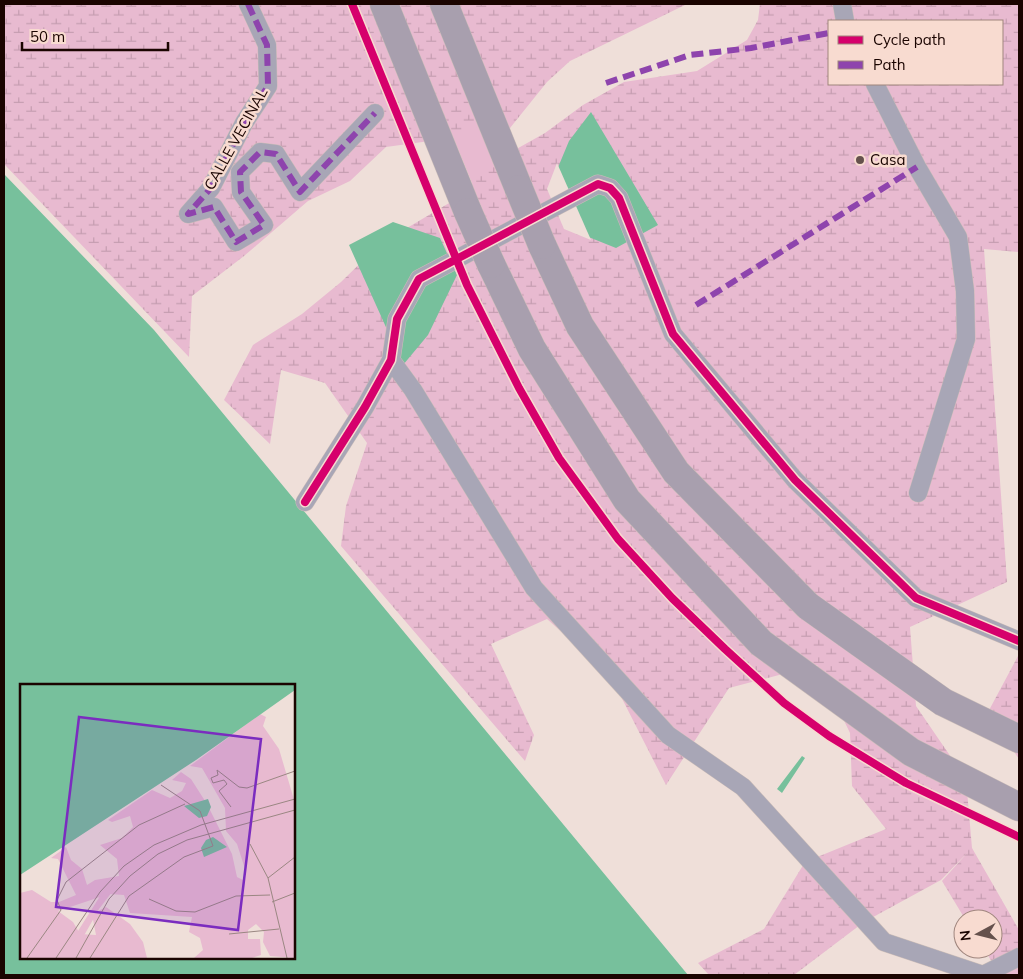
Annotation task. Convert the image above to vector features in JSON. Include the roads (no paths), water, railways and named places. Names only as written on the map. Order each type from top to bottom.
[{"type":"highway","points":[[384,4],[468,212],[532,349],[627,500],[761,643],[911,752],[1019,807]]},
{"type":"highway","points":[[444,4],[542,245],[580,326],[676,472],[808,606],[943,702],[1019,739]]},
{"type":"street","name":"CALLE VECINAL","points":[[248,4],[267,45],[268,86],[244,123],[211,188],[188,214],[214,207],[236,242],[264,226],[242,192],[240,172],[260,152],[276,154],[300,192],[375,113]]},
{"type":"street","points":[[842,4],[845,20]]},
{"type":"street","points":[[876,85],[917,167],[958,237],[965,291],[966,339],[918,492]]},
{"type":"street","points":[[305,502],[366,407],[391,360],[397,319],[419,278],[598,184],[610,188],[619,198],[673,334],[795,480],[916,598],[1019,641]]},
{"type":"street","points":[[391,360],[412,390],[534,588],[668,735],[743,787],[884,942],[983,975],[1019,958]]},
{"type":"place","name":"Casa","points":[[860,160]]}]
